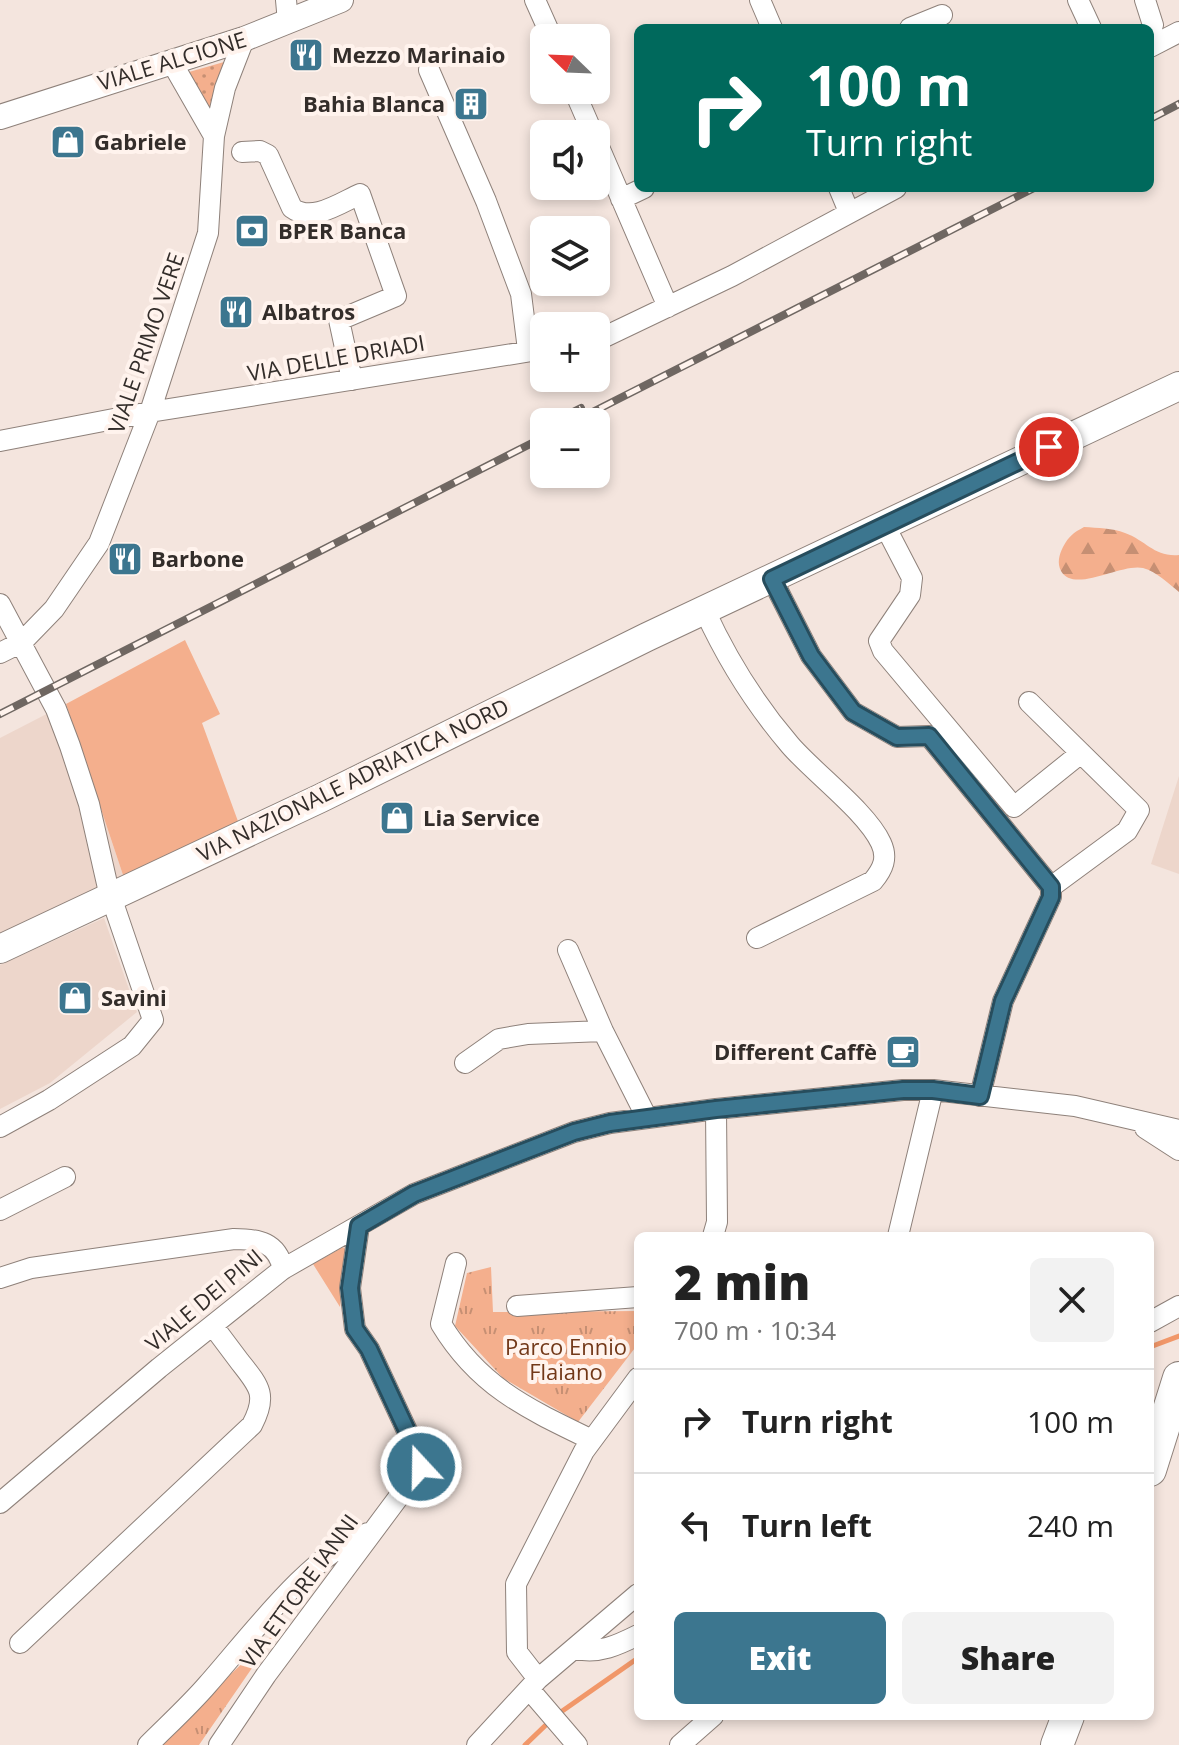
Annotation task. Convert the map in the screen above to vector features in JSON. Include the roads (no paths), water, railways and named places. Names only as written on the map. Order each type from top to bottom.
[{"type":"main road","name":"VIA NAZIONALE ADRIATICA NORD","points":[[0,949],[1179,386]]},
{"type":"main road","points":[[1154,1457],[1179,1378]]},
{"type":"main road","points":[[1057,1745],[1066,1720]]},
{"type":"street","name":"VIALE ALCIONE","points":[[0,117],[244,39],[287,11],[341,0]]},
{"type":"street","points":[[535,0],[546,24]]},
{"type":"street","points":[[760,0],[770,24]]},
{"type":"street","points":[[1078,0],[1089,24]]},
{"type":"street","points":[[1145,0],[1153,24]]},
{"type":"street","points":[[920,24],[942,15]]},
{"type":"street","points":[[1154,45],[1179,32]]},
{"type":"street","name":"VIALE PRIMO VERE","points":[[0,653],[22,642],[54,609],[99,543],[150,412],[208,233],[214,136],[225,88],[244,39]]},
{"type":"street","points":[[171,61],[214,136]]},
{"type":"street","name":"VIA DELLE DRIADI","points":[[429,70],[486,201],[521,294],[530,328]]},
{"type":"street","points":[[242,152],[260,151],[268,155],[292,208],[299,213],[318,212],[360,194],[396,296],[339,320],[352,380]]},
{"type":"street","points":[[610,173],[668,307]]},
{"type":"street","points":[[621,199],[636,192]]},
{"type":"street","points":[[841,192],[849,212]]},
{"type":"street","points":[[610,334],[732,276],[888,192]]},
{"type":"street","name":"VIA DELLE DRIADI","points":[[0,441],[150,412],[530,351]]},
{"type":"street","points":[[885,526],[912,578],[910,595],[879,641],[883,651],[1014,807],[1081,753]]},
{"type":"street","points":[[772,579],[811,656],[853,712],[897,737],[929,736],[1051,887],[1051,897],[1003,1001],[980,1096]]},
{"type":"street","points":[[0,604],[56,709],[89,804],[111,896],[153,1020],[132,1046],[49,1100],[0,1127]]},
{"type":"street","points":[[705,611],[736,672],[790,745],[880,838],[885,852],[881,871],[873,881],[757,938]]},
{"type":"street","points":[[1029,702],[1139,810],[1127,831],[1051,887]]},
{"type":"street","points":[[568,950],[603,1031],[647,1118]]},
{"type":"street","points":[[465,1063],[499,1039],[528,1034],[603,1031]]},
{"type":"street","points":[[283,1269],[414,1194],[564,1135],[610,1123],[716,1109],[903,1090],[933,1090],[1075,1106],[1179,1130]]},
{"type":"street","points":[[899,1232],[933,1090]]},
{"type":"street","points":[[714,1232],[717,1222],[716,1109]]},
{"type":"street","points":[[1135,1121],[1179,1150]]},
{"type":"street","points":[[0,1210],[65,1177]]},
{"type":"street","name":"VIA ETTORE IANNI","points":[[219,1745],[266,1675],[421,1467],[422,1463],[369,1349],[355,1329],[350,1288],[359,1226]]},
{"type":"street","name":"VIALE DEI PINI","points":[[0,1278],[31,1268],[234,1239],[249,1239],[273,1248],[279,1255],[283,1269],[0,1503]]},
{"type":"street","points":[[456,1263],[441,1324],[458,1352],[497,1388],[537,1414],[592,1440]]},
{"type":"street","points":[[517,1306],[634,1297]]},
{"type":"street","points":[[1154,1320],[1179,1306]]},
{"type":"street","points":[[20,1643],[252,1425],[260,1411],[262,1397],[257,1382],[213,1326]]},
{"type":"street","points":[[577,1745],[554,1718],[517,1652],[516,1584],[592,1440],[634,1383]]},
{"type":"street","points":[[148,1745],[205,1687],[280,1601],[338,1547],[371,1533]]},
{"type":"street","points":[[477,1745],[534,1684],[634,1598]]},
{"type":"street","points":[[577,1649],[592,1652],[634,1637]]},
{"type":"street","points":[[680,1745],[708,1720]]},
{"type":"waterway","points":[[1154,1345],[1179,1336]]},
{"type":"waterway","points":[[558,1714],[634,1661]]},
{"type":"waterway","points":[[525,1745],[550,1721]]},
{"type":"railway","points":[[1154,117],[1179,104]]},
{"type":"railway","points":[[601,408],[1026,192]]},
{"type":"railway","points":[[0,714],[530,444]]},
{"type":"place","name":"Mezzo Marinaio","points":[[306,55]]},
{"type":"place","name":"Bahia Blanca","points":[[471,104]]},
{"type":"place","name":"Gabriele","points":[[68,142]]},
{"type":"place","name":"BPER Banca","points":[[252,231]]},
{"type":"place","name":"Albatros","points":[[236,312]]},
{"type":"place","name":"Barbone","points":[[125,559]]},
{"type":"place","name":"Lia Service","points":[[397,818]]},
{"type":"place","name":"Savini","points":[[75,998]]},
{"type":"place","name":"Different Caffè","points":[[903,1052]]},
{"type":"park label","name":"Parco Ennio Flaiano","points":[[566,1360]]}]
